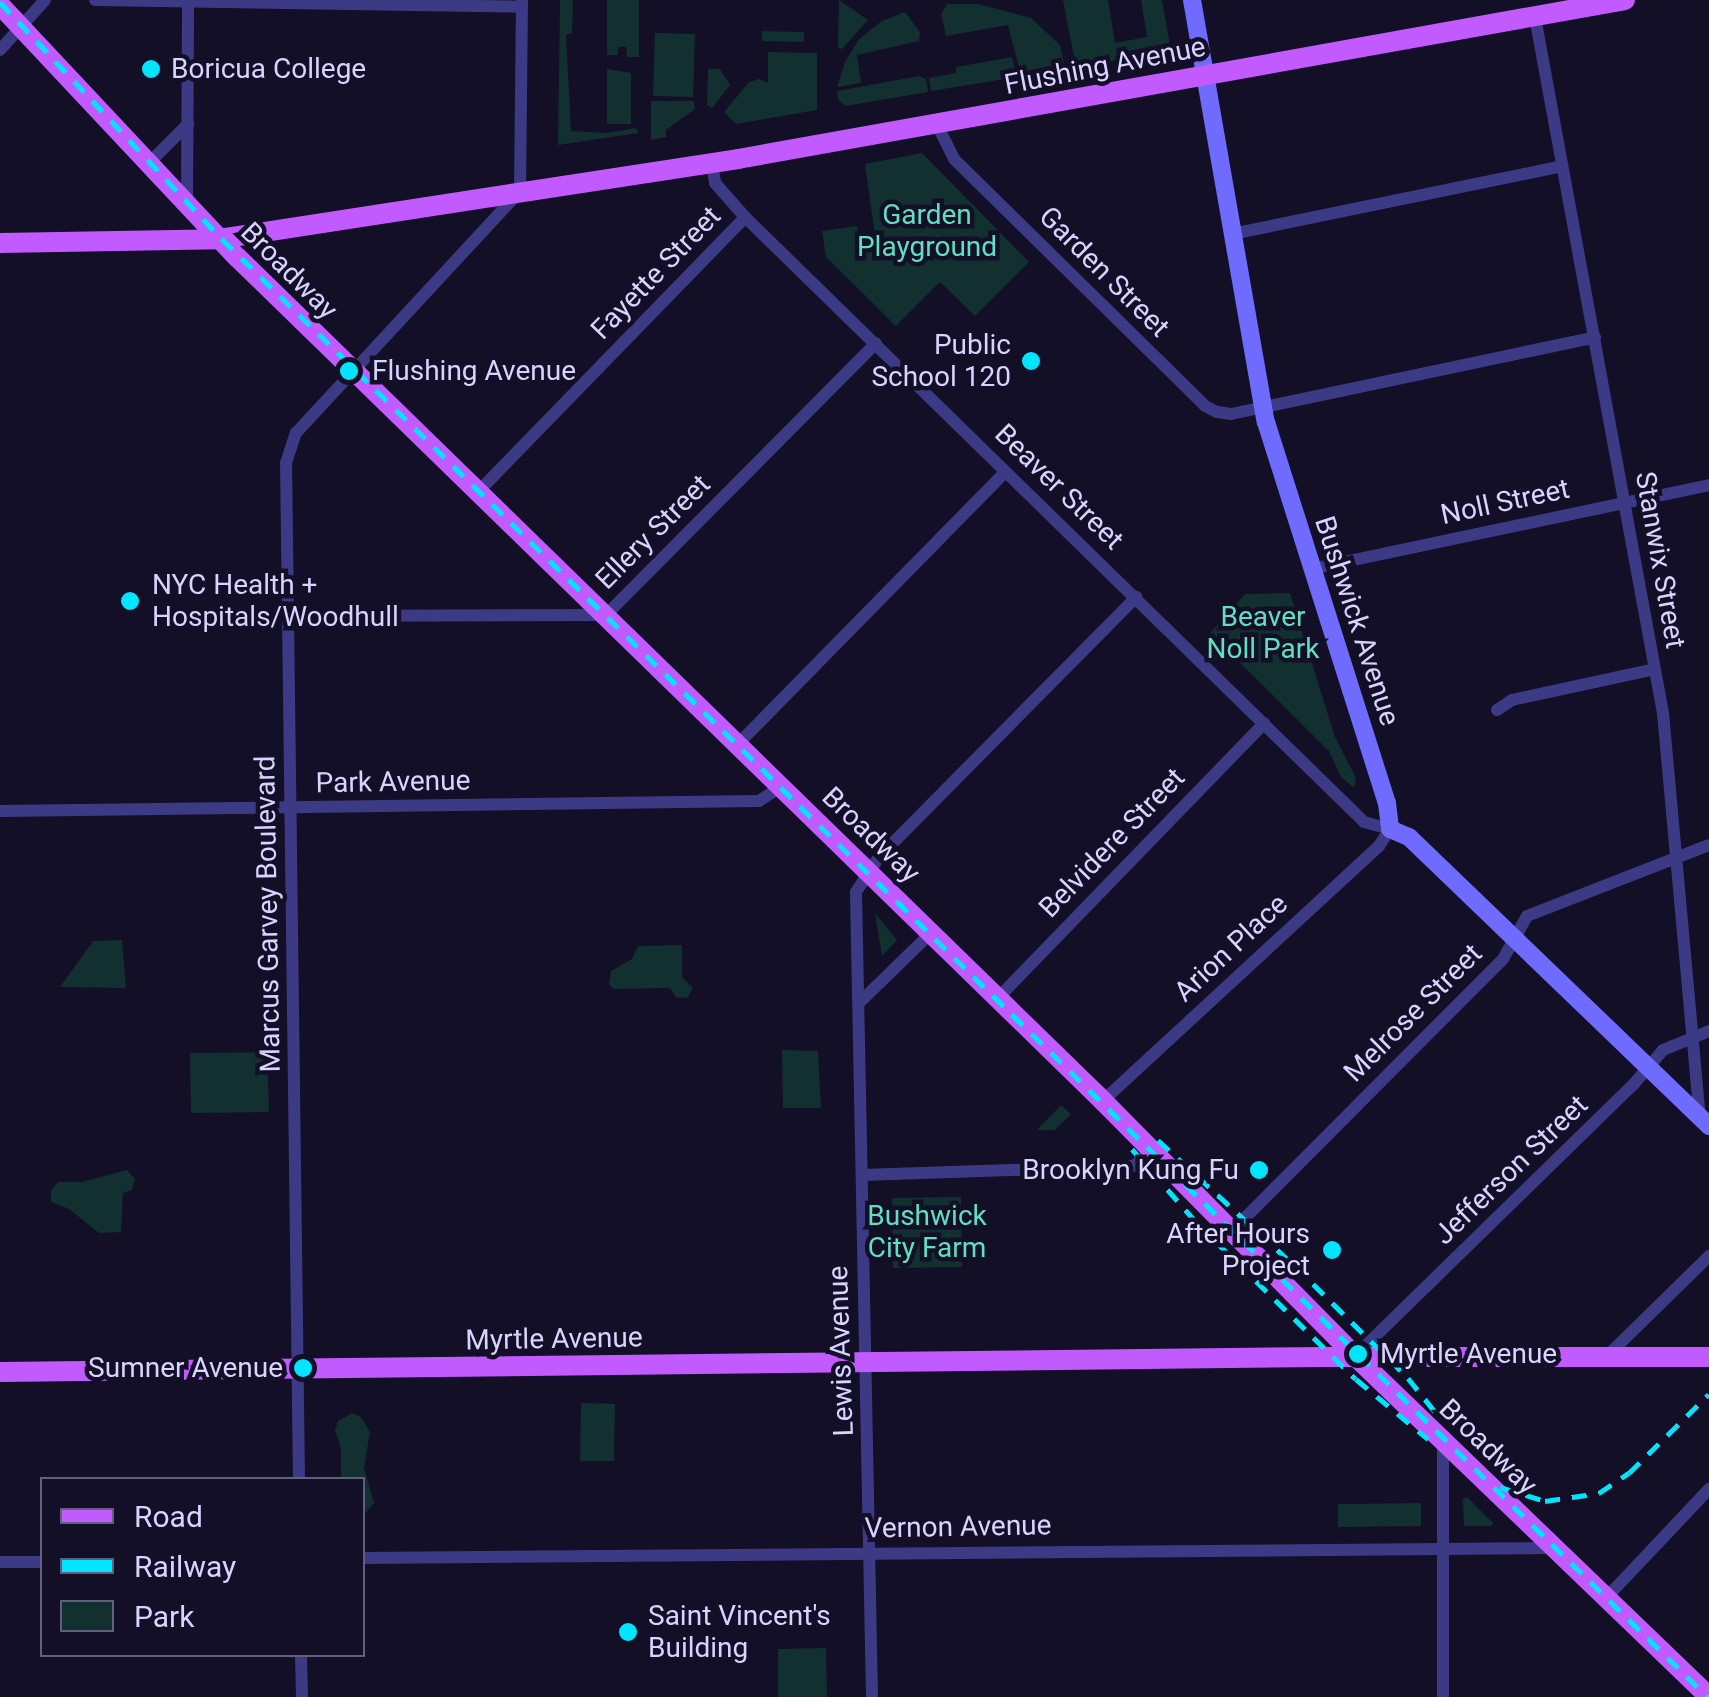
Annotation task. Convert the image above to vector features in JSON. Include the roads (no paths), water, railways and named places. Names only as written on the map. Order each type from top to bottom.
[{"type":"main road","name":"Bushwick Avenue","points":[[1192,0],[1262,406],[1388,802],[1390,829]]},
{"type":"main road","name":"Flushing Avenue","points":[[0,244],[218,239],[712,163],[1624,0]]},
{"type":"main road","name":"Broadway","points":[[0,6],[187,207],[352,372],[782,786],[1103,1101],[1230,1234],[1709,1697]]},
{"type":"main road","points":[[1390,829],[1409,836],[1705,1122]]},
{"type":"main road","name":"Myrtle Avenue","points":[[0,1372],[1355,1356],[1709,1357]]},
{"type":"street","points":[[0,50],[45,0]]},
{"type":"street","points":[[96,0],[522,4],[520,191]]},
{"type":"street","points":[[187,207],[188,0]]},
{"type":"street","name":"Stanwix Street","points":[[1535,17],[1655,669],[1692,1038],[1705,1122]]},
{"type":"street","points":[[148,164],[188,124]]},
{"type":"street","name":"Garden Street","points":[[937,124],[954,160],[1205,406],[1230,414],[1595,336]]},
{"type":"street","name":"Beaver Street","points":[[712,163],[715,184],[745,217],[1364,822],[1390,829]]},
{"type":"street","points":[[1232,234],[1562,166]]},
{"type":"street","name":"Marcus Garvey Boulevard","points":[[300,1477],[288,448],[352,372],[520,191]]},
{"type":"street","name":"Fayette Street","points":[[477,494],[745,217]]},
{"type":"street","name":"Ellery Street","points":[[287,616],[606,615],[876,343]]},
{"type":"street","points":[[738,744],[1005,472]]},
{"type":"street","name":"Noll Street","points":[[1312,568],[1709,485]]},
{"type":"street","points":[[870,872],[1136,596]]},
{"type":"street","points":[[1496,710],[1512,700],[1655,669]]},
{"type":"street","name":"Belvidere Street","points":[[996,998],[1264,723]]},
{"type":"street","name":"Park Avenue","points":[[0,811],[759,801],[782,786]]},
{"type":"street","name":"Arion Place","points":[[1103,1101],[1379,846],[1390,829]]},
{"type":"street","name":"Melrose Street","points":[[1230,1234],[1503,959],[1527,916],[1709,845]]},
{"type":"street","name":"Lewis Avenue","points":[[870,872],[856,892],[872,1697]]},
{"type":"street","points":[[858,1003],[931,933]]},
{"type":"street","name":"Jefferson Street","points":[[1355,1356],[1663,1050],[1709,1031]]},
{"type":"street","points":[[862,1175],[1134,1166],[1152,1150]]},
{"type":"street","points":[[1605,1358],[1709,1256]]},
{"type":"street","points":[[1443,1441],[1443,1697]]},
{"type":"street","points":[[1607,1597],[1709,1489]]},
{"type":"street","name":"Vernon Avenue","points":[[365,1558],[1553,1548]]},
{"type":"street","points":[[0,1562],[40,1562]]},
{"type":"street","points":[[301,1657],[302,1697]]},
{"type":"railway","points":[[0,2],[222,239],[1708,1697]]},
{"type":"railway","points":[[1158,1140],[1294,1265],[1408,1378],[1436,1413]]},
{"type":"railway","points":[[1132,1149],[1198,1224],[1356,1379],[1428,1439]]},
{"type":"railway","points":[[1500,1487],[1545,1501],[1599,1493],[1629,1473],[1709,1394]]},
{"type":"place","name":"Boricua College","points":[[151,69]]},
{"type":"place","name":"Public School 120","points":[[1031,361]]},
{"type":"place","name":"Flushing Avenue","points":[[349,371]]},
{"type":"place","name":"NYC Health + Hospitals/Woodhull","points":[[130,601]]},
{"type":"place","name":"Brooklyn Kung Fu","points":[[1259,1170]]},
{"type":"place","name":"After Hours Project","points":[[1332,1250]]},
{"type":"place","name":"Myrtle Avenue","points":[[1358,1354]]},
{"type":"place","name":"Sumner Avenue","points":[[303,1368]]},
{"type":"place","name":"Saint Vincent's Building","points":[[628,1632]]},
{"type":"park label","name":"Garden Playground","points":[[927,231]]},
{"type":"park label","name":"Beaver Noll Park","points":[[1263,633]]},
{"type":"park label","name":"Bushwick City Farm","points":[[927,1232]]}]
